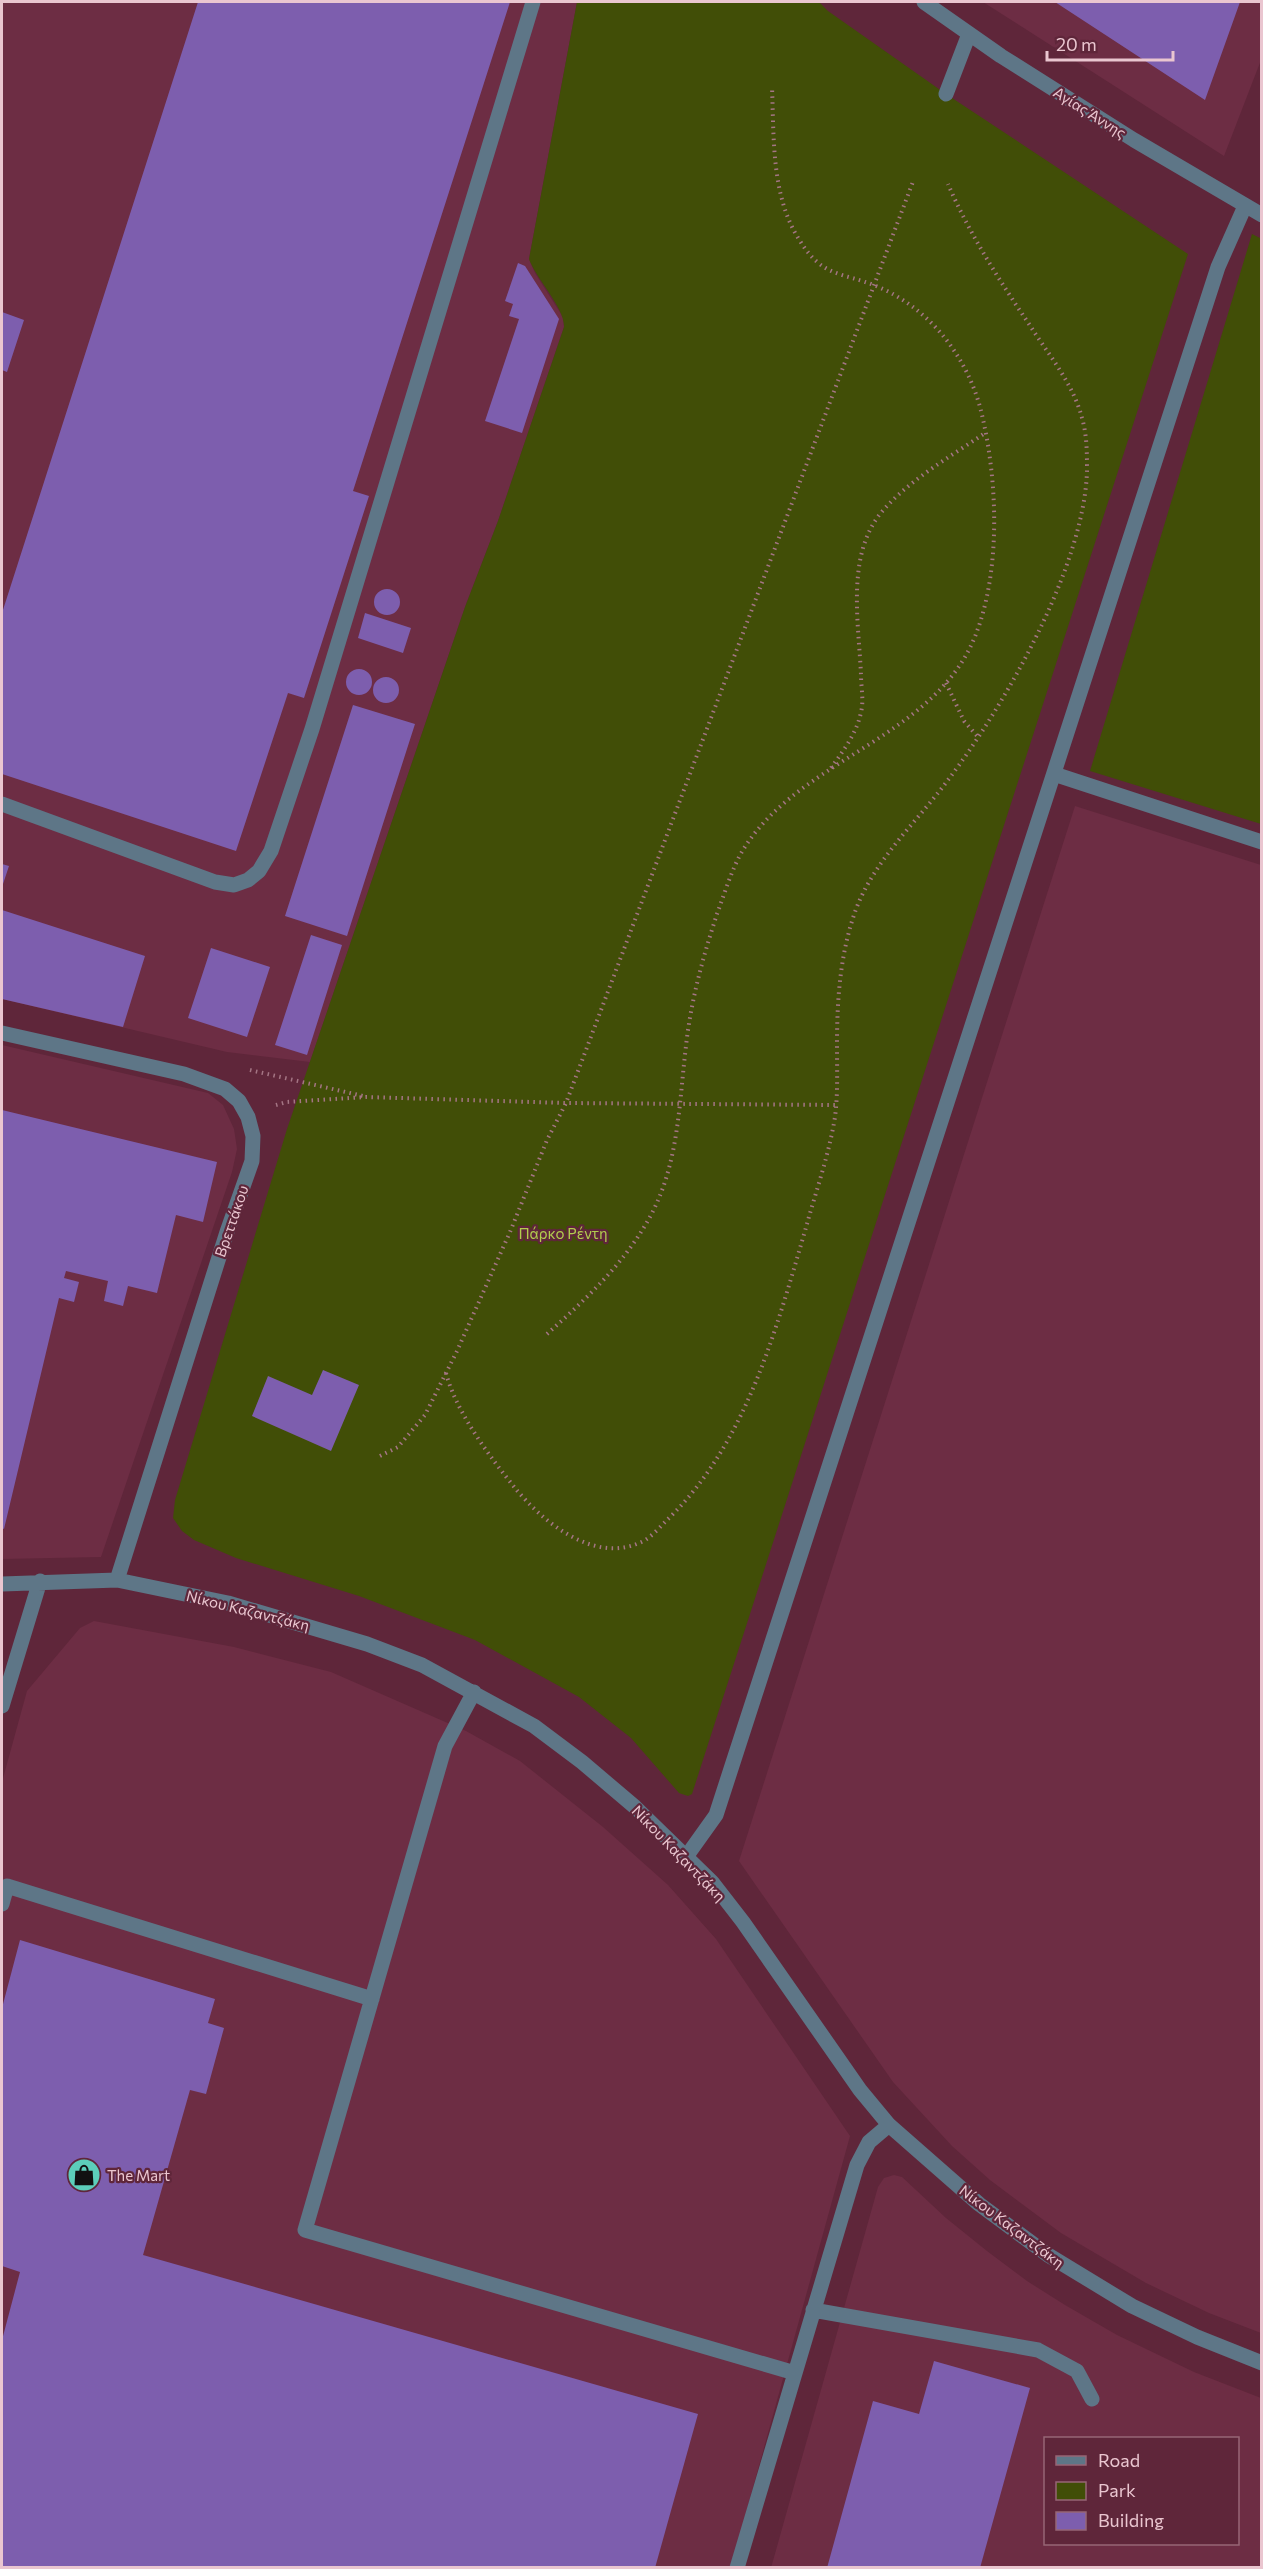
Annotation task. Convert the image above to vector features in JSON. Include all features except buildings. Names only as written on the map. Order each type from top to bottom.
[{"type":"street","points":[[2,804],[215,882],[234,885],[248,880],[259,871],[271,851],[312,729],[533,2]]},
{"type":"street","name":"Αγίας Άννης","points":[[924,2],[969,34],[1134,140],[1262,215]]},
{"type":"street","points":[[946,94],[969,34]]},
{"type":"street","points":[[686,1857],[716,1815],[1218,267],[1245,206]]},
{"type":"street","points":[[1054,774],[1262,842]]},
{"type":"street","name":"Βρεττάκου","points":[[2,1033],[184,1074],[225,1089],[239,1101],[248,1117],[253,1136],[252,1161],[226,1232],[117,1580]]},
{"type":"street","name":"Νίκου Καζαντζάκη","points":[[2,1584],[117,1580],[228,1603],[367,1644],[422,1665],[534,1726],[582,1762],[635,1807],[712,1882],[743,1922],[828,2047],[889,2125],[979,2204],[1078,2274],[1132,2306],[1197,2337],[1262,2362]]},
{"type":"street","points":[[2,1706],[40,1581]]},
{"type":"street","points":[[474,1692],[445,1746],[305,2230],[795,2373]]},
{"type":"street","points":[[2,1904],[7,1886],[372,1999]]},
{"type":"street","points":[[737,2568],[857,2165],[869,2142],[889,2125]]},
{"type":"street","points":[[813,2310],[1038,2350],[1077,2371],[1092,2399]]},
{"type":"path","points":[[547,1334],[632,1247],[651,1216],[670,1166],[681,1103],[691,1004],[711,934],[736,862],[750,838],[775,811],[914,712],[946,683],[960,668],[974,639],[987,603],[992,564],[993,517],[985,433],[971,378],[950,344],[928,317],[902,299],[874,285],[832,273],[815,260],[800,242],[789,220],[780,187],[774,153],[772,87]]},
{"type":"path","points":[[380,1456],[398,1447],[425,1414],[446,1374],[510,1232],[547,1140],[566,1102],[914,179]]},
{"type":"path","points":[[446,1374],[456,1400],[499,1468],[522,1496],[545,1518],[569,1535],[588,1544],[621,1547],[641,1543],[675,1513],[703,1478],[729,1437],[756,1382],[782,1306],[815,1195],[834,1118],[839,980],[855,911],[876,869],[952,776],[1027,655],[1054,597],[1071,552],[1083,510],[1087,442],[1082,416],[1070,387],[998,276],[948,184]]},
{"type":"path","points":[[829,771],[851,738],[862,711],[858,596],[863,550],[869,535],[879,515],[893,501],[938,465],[985,433]]},
{"type":"path","points":[[946,683],[957,709],[978,737]]},
{"type":"path","points":[[248,1117],[287,1102],[366,1097],[835,1105]]},
{"type":"shaded area","points":[[2,2],[577,2],[529,259],[535,273],[563,317],[564,327],[498,521],[465,607],[310,1062],[227,1052],[2,999]]},
{"type":"shaded area","points":[[983,2],[1261,2],[1261,60],[1224,156]]},
{"type":"shaded area","points":[[1075,806],[1261,865],[1261,2333],[1209,2313],[1146,2283],[1061,2233],[990,2180],[952,2146],[893,2082],[739,1861]]},
{"type":"shaded area","points":[[2,1045],[208,1093],[223,1105],[234,1129],[237,1149],[232,1172],[101,1557],[2,1559]]},
{"type":"shaded area","points":[[94,1621],[234,1647],[331,1672],[466,1731],[520,1761],[603,1827],[668,1885],[716,1939],[850,2136],[731,2567],[2,2568],[2,1782],[27,1691],[80,1628]]},
{"type":"shaded area","points":[[894,2175],[902,2177],[946,2218],[987,2251],[1027,2281],[1065,2305],[1117,2335],[1194,2372],[1261,2398],[1261,2567],[771,2568],[878,2187],[884,2178]]},
{"type":"green space","name":"Πάρκο Ρέντη","points":[[577,2],[819,2],[828,11],[946,94],[1188,254],[692,1794],[688,1796],[679,1793],[631,1738],[579,1697],[475,1640],[359,1596],[236,1558],[194,1540],[182,1531],[173,1518],[175,1500],[287,1129],[465,607],[498,521],[564,327],[560,311],[529,259]]},
{"type":"green space","points":[[1252,234],[1262,239],[1261,824],[1090,771]]},
{"type":"place","name":"The Mart","points":[[84,2175]]}]
